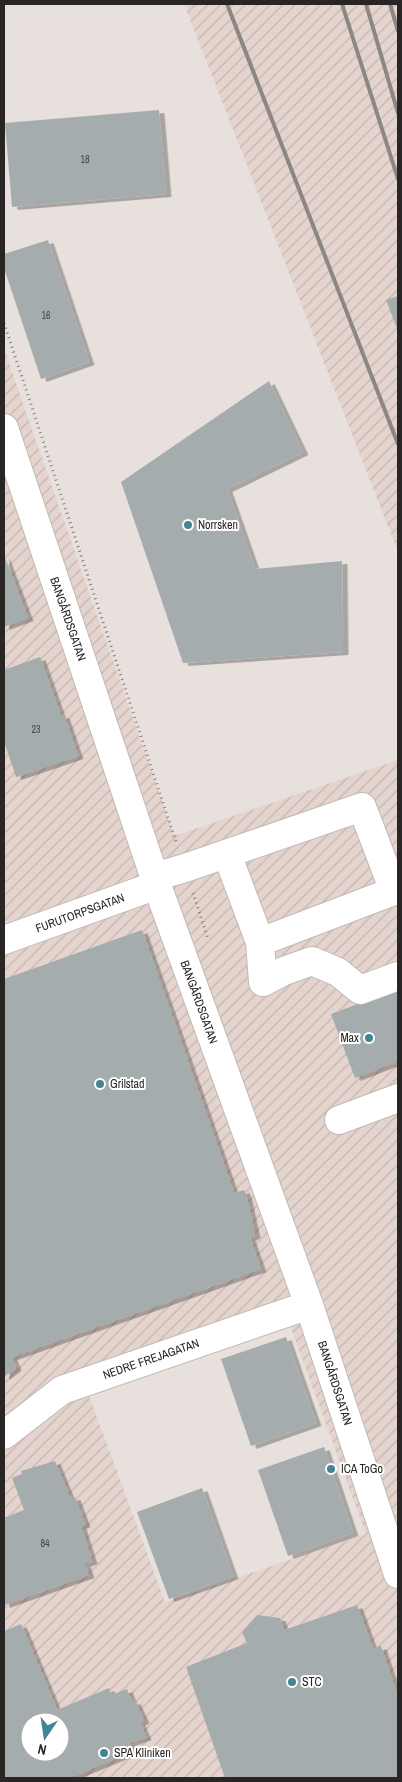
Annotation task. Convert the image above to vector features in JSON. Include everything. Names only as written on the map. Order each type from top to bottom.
[{"type":"street","name":"BANGÅRDSGATAN","points":[[4,428],[155,881],[309,1305],[398,1574]]},
{"type":"street","name":"FURUTORPSGATAN","points":[[4,940],[185,868],[362,807],[394,891],[260,942]]},
{"type":"street","points":[[226,854],[260,942],[263,982],[284,971],[312,961],[338,972],[360,990],[398,976]]},
{"type":"street","points":[[339,1120],[398,1098]]},
{"type":"street","name":"NEDRE FREJAGATAN","points":[[4,1435],[62,1390],[309,1305]]},
{"type":"path","points":[[4,323],[208,940]]},
{"type":"shaded area","points":[[184,4],[398,4],[398,552]]},
{"type":"shaded area","points":[[4,349],[174,836],[398,760],[398,1778],[4,1778]],"holes":[[[288,1320],[366,1534],[165,1602],[88,1393]]]},
{"type":"building","points":[[159,110],[166,194],[12,207],[5,123]]},
{"type":"building","points":[[48,240],[89,362],[41,379],[4,268],[4,254]]},
{"type":"building","points":[[398,296],[398,331],[386,300]]},
{"type":"building","name":"Norrsken","points":[[269,381],[303,452],[227,489],[255,569],[342,561],[343,652],[183,663],[121,482]]},
{"type":"building","points":[[4,555],[28,618],[4,627]]},
{"type":"building","points":[[40,657],[61,716],[64,715],[78,756],[16,777],[4,741],[4,670]]},
{"type":"building","name":"Grilstad","points":[[142,930],[234,1193],[244,1190],[247,1198],[255,1235],[250,1238],[261,1269],[12,1357],[16,1368],[4,1377],[4,979]]},
{"type":"building","name":"Max","points":[[398,989],[398,1061],[355,1078],[331,1014]]},
{"type":"building","points":[[286,1337],[316,1423],[251,1446],[221,1359]]},
{"type":"building","points":[[324,1447],[353,1533],[288,1556],[258,1470]]},
{"type":"building","points":[[55,1461],[70,1498],[75,1497],[85,1524],[81,1526],[92,1561],[85,1564],[89,1575],[4,1605],[4,1518],[24,1510],[12,1478],[22,1474],[21,1471]]},
{"type":"building","points":[[202,1488],[233,1576],[169,1599],[137,1512]]},
{"type":"building","name":"STC","points":[[357,1605],[373,1649],[381,1646],[398,1697],[398,1778],[225,1778],[186,1667],[247,1643],[242,1632],[257,1615],[280,1618],[284,1630]]},
{"type":"building","points":[[21,1624],[57,1710],[109,1688],[111,1695],[127,1689],[132,1702],[135,1701],[144,1720],[140,1723],[146,1737],[130,1743],[134,1751],[69,1778],[4,1778],[4,1631]]},
{"type":"railway","points":[[227,4],[398,444]]},
{"type":"railway","points":[[342,4],[398,179]]},
{"type":"railway","points":[[366,4],[398,113]]},
{"type":"railway","points":[[390,4],[398,31]]},
{"type":"place","name":"Norrsken","points":[[188,525]]},
{"type":"place","name":"Max","points":[[369,1038]]},
{"type":"place","name":"Grilstad","points":[[100,1084]]},
{"type":"place","name":"ICA ToGo","points":[[331,1469]]},
{"type":"place","name":"STC","points":[[292,1682]]},
{"type":"place","name":"SPA Kliniken","points":[[104,1753]]}]
